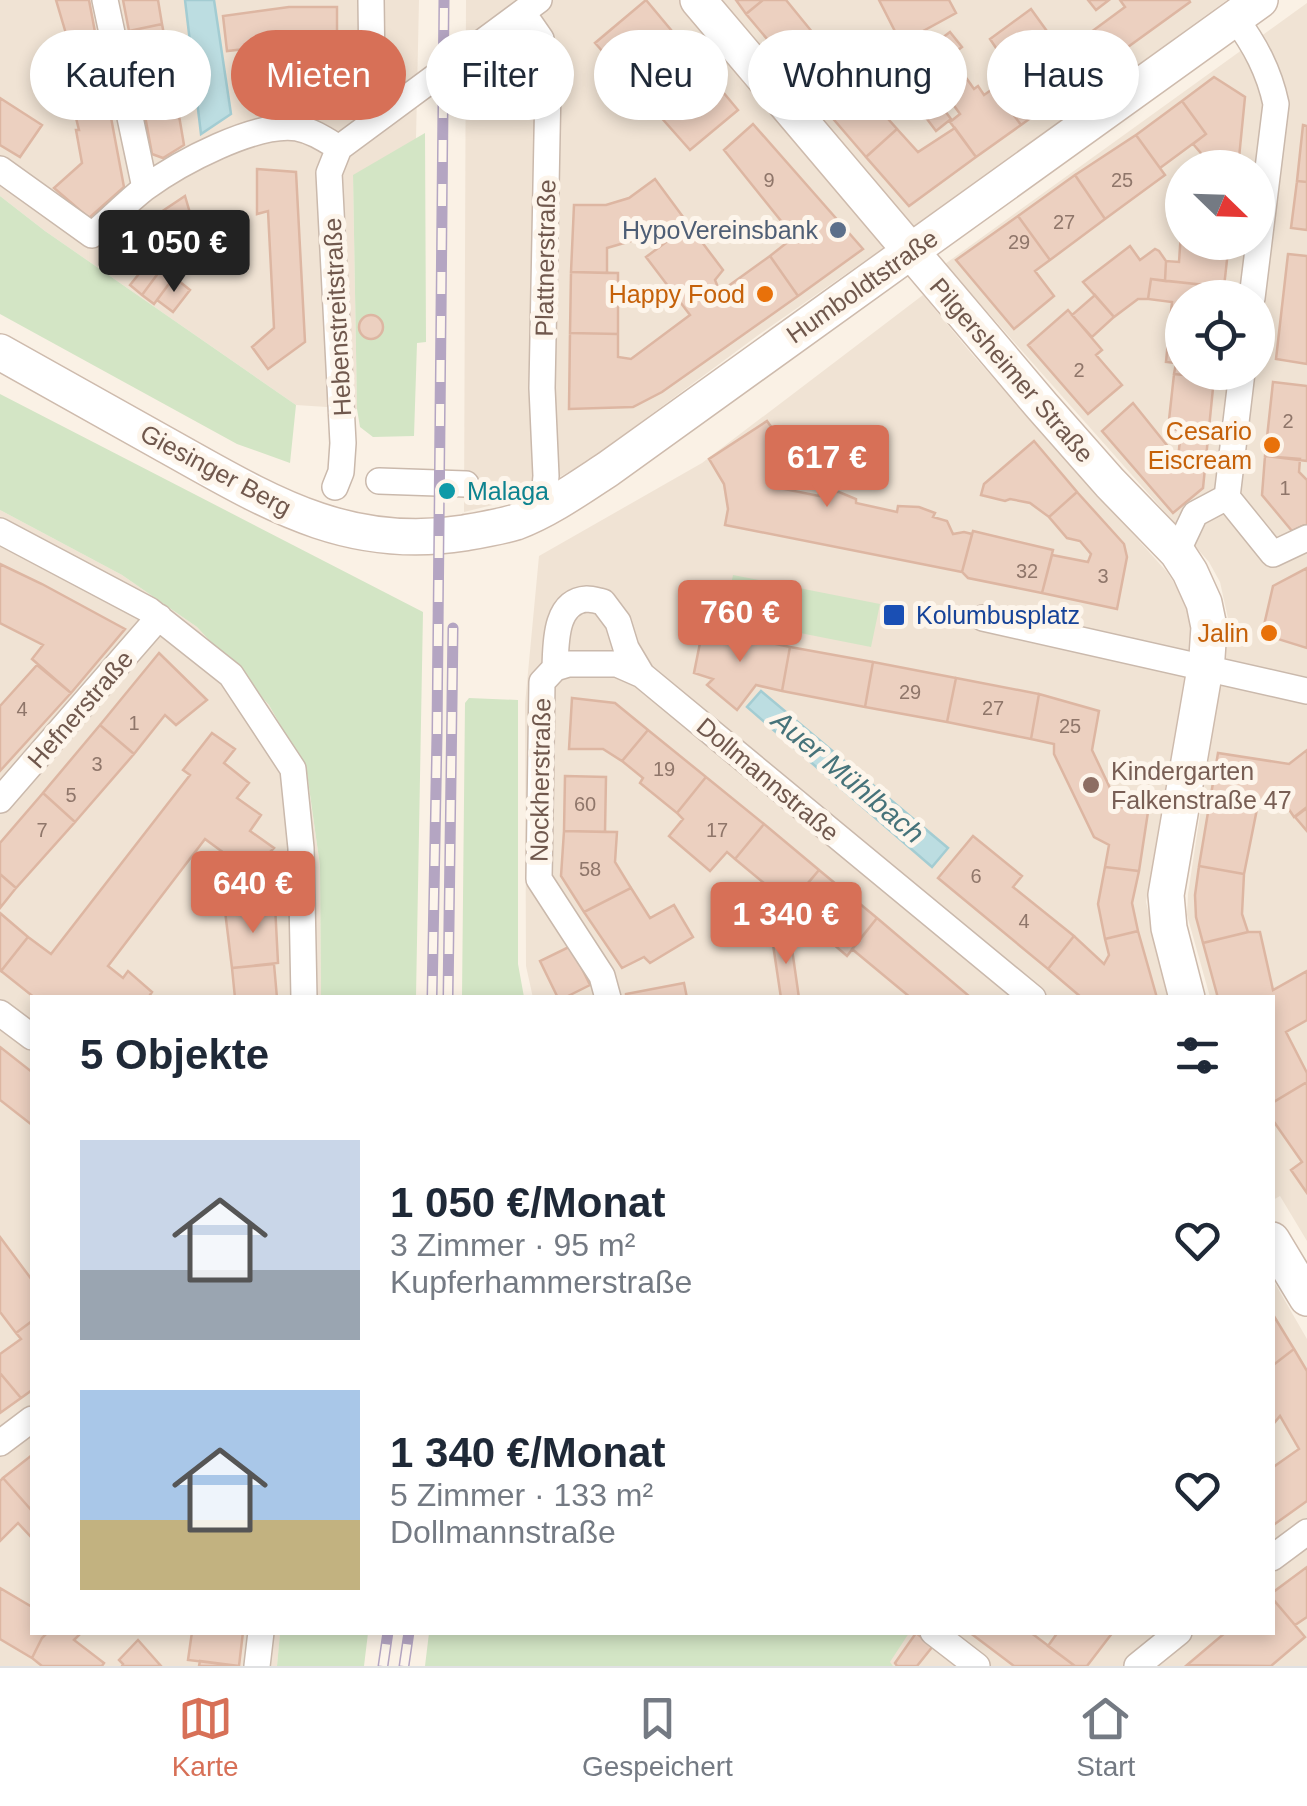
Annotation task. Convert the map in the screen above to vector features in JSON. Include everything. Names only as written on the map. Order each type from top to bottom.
[{"type":"main road","name":"Pilgersheimer Straße","points":[[698,0],[1042,406],[1177,552],[1190,572],[1204,603],[1209,627],[1166,894],[1186,995]]},
{"type":"main road","name":"Humboldtstraße","points":[[447,536],[516,522],[608,469],[1248,9]]},
{"type":"main road","name":"Giesinger Berg","points":[[0,352],[297,514],[349,531],[400,538],[447,536]]},
{"type":"main road","points":[[1275,1245],[1307,1298]]},
{"type":"street","points":[[105,0],[145,188]]},
{"type":"street","points":[[370,0],[371,30]]},
{"type":"street","points":[[406,97],[531,7]]},
{"type":"street","name":"Plattnerstraße","points":[[531,7],[541,38],[548,86],[543,509]]},
{"type":"street","points":[[1248,9],[1276,104],[1254,280]]},
{"type":"street","points":[[0,170],[92,235],[145,188],[206,152],[239,138],[270,128],[294,128],[312,132],[340,148],[376,120]]},
{"type":"street","name":"Hebenstreitstraße","points":[[336,487],[343,443],[330,173],[340,148]]},
{"type":"street","points":[[1240,390],[1227,497],[1273,554],[1307,538]]},
{"type":"street","points":[[379,480],[466,484]]},
{"type":"street","points":[[1177,552],[1195,514],[1227,497]]},
{"type":"street","points":[[0,532],[160,618],[232,675],[293,769],[302,848],[304,995]]},
{"type":"street","name":"Dollmannstraße","points":[[642,675],[626,648],[618,622],[603,602],[584,599],[566,609],[558,624],[555,668],[568,664],[617,664],[642,675],[1029,995]]},
{"type":"street","name":"Hefnerstraße","points":[[0,800],[160,618]]},
{"type":"street","points":[[984,618],[1307,691]]},
{"type":"street","name":"Nockherstraße","points":[[555,668],[542,682],[539,879],[602,976],[607,995]]},
{"type":"street","points":[[0,1012],[30,1035]]},
{"type":"street","points":[[0,1443],[30,1420]]},
{"type":"street","points":[[1275,1556],[1307,1532]]},
{"type":"street","points":[[258,1666],[261,1635]]},
{"type":"street","points":[[937,1635],[977,1666]]},
{"type":"street","points":[[1137,1666],[1175,1635]]},
{"type":"shaded area","points":[[0,0],[419,0],[416,139],[353,176],[357,409],[296,405],[0,196]]},
{"type":"shaded area","points":[[466,0],[1227,0],[1139,64],[1139,30],[987,30],[987,120],[1062,120],[587,462],[534,491],[464,512],[466,120],[574,120],[574,30],[466,30]]},
{"type":"shaded area","points":[[1307,3],[1307,1241],[1280,1196],[1275,1199],[1275,995],[1209,995],[1187,915],[1229,623],[1220,582],[1209,562],[945,264]]},
{"type":"shaded area","points":[[923,295],[1167,572],[1185,600],[1192,632],[1146,902],[1169,995],[532,995],[526,966],[525,704],[539,556],[702,463]]},
{"type":"shaded area","points":[[0,510],[122,575],[197,627],[269,705],[307,774],[320,866],[321,995],[30,995],[30,1635],[280,1635],[277,1666],[0,1666]]},
{"type":"shaded area","points":[[1275,1283],[1307,1339],[1307,1666],[878,1666],[895,1635],[1275,1635]]},
{"type":"green space","points":[[425,133],[426,342],[417,343],[414,436],[373,437],[360,427],[357,409],[353,175]]},
{"type":"green space","points":[[0,196],[296,405],[290,463],[237,444],[0,314]]},
{"type":"green space","points":[[0,394],[423,612],[416,995],[321,995],[320,866],[307,773],[269,705],[197,627],[122,575],[0,510]]},
{"type":"green space","points":[[733,575],[880,604],[871,647],[724,618]]},
{"type":"green space","points":[[469,698],[518,700],[518,964],[524,995],[462,995],[465,703]]},
{"type":"green space","points":[[280,1635],[368,1635],[364,1666],[277,1666]]},
{"type":"green space","points":[[429,1635],[908,1635],[890,1662],[893,1666],[425,1666]]},
{"type":"water","points":[[185,0],[214,0],[231,114],[201,134],[199,120],[211,120],[211,30],[189,30]]},
{"type":"water","name":"Auer Mühlbach","points":[[761,691],[948,848],[932,867],[747,707]]},
{"type":"building","points":[[56,0],[89,0],[95,30],[65,30]]},
{"type":"building","points":[[123,0],[158,0],[162,24],[129,30]]},
{"type":"building","points":[[646,0],[671,30],[610,30]]},
{"type":"building","points":[[736,0],[763,0],[746,14]]},
{"type":"building","points":[[763,0],[786,0],[811,30],[759,30],[746,14]]},
{"type":"building","points":[[879,0],[949,0],[956,13],[925,30],[894,30]]},
{"type":"building","points":[[1088,0],[1109,0],[1096,10]]},
{"type":"building","points":[[1120,0],[1190,2],[1139,39],[1139,30],[1094,30],[1125,7]]},
{"type":"building","points":[[289,7],[337,7],[337,30],[231,30],[231,51],[227,51],[223,16]]},
{"type":"building","points":[[1031,9],[1046,30],[1002,30]]},
{"type":"building","points":[[162,24],[163,30],[134,30]]},
{"type":"building","points":[[1214,77],[1245,97],[1240,150],[1198,150],[1193,144],[1206,134],[1182,101]]},
{"type":"building","points":[[967,79],[974,89],[978,86],[984,95],[987,93],[987,120],[1017,120],[1021,125],[976,157],[950,122],[967,120]]},
{"type":"building","points":[[0,98],[42,125],[20,157],[0,145]]},
{"type":"building","points":[[728,98],[738,110],[728,118]]},
{"type":"building","points":[[1182,101],[1206,134],[1184,150],[1165,150],[1165,164],[1160,168],[1136,135]]},
{"type":"building","points":[[76,120],[111,120],[124,187],[89,218],[54,188],[82,163]]},
{"type":"building","points":[[146,120],[180,120],[184,145],[163,158],[152,154]]},
{"type":"building","points":[[663,120],[726,120],[690,150]]},
{"type":"building","points":[[834,120],[889,120],[897,129],[866,157]]},
{"type":"building","points":[[928,120],[950,120],[936,131]]},
{"type":"building","points":[[753,124],[863,249],[798,296],[770,256],[794,237],[724,150]]},
{"type":"building","points":[[1303,125],[1307,126],[1307,182],[1297,181]]},
{"type":"building","points":[[955,128],[976,157],[909,206],[866,157],[897,129],[918,152]]},
{"type":"building","points":[[1136,135],[1165,175],[1105,219],[1075,175]]},
{"type":"building","points":[[257,169],[296,172],[305,342],[268,369],[252,347],[274,328],[268,211],[257,214]]},
{"type":"building","points":[[1075,175],[1105,219],[1050,260],[1018,216]]},
{"type":"building","points":[[655,179],[689,225],[665,243],[655,234],[607,248],[607,273],[571,272],[574,205],[606,205],[629,198]]},
{"type":"building","points":[[1297,181],[1307,182],[1307,230],[1291,228]]},
{"type":"building","points":[[185,196],[200,247],[171,257],[146,222]]},
{"type":"building","points":[[1018,216],[1050,260],[1035,271],[1054,296],[1014,329],[956,260]]},
{"type":"building","points":[[689,225],[723,270],[715,280],[720,292],[770,256],[798,296],[662,392],[633,407],[569,409],[570,333],[618,334],[618,357],[631,359],[690,315],[646,257]]},
{"type":"building","points":[[123,234],[144,251],[127,272],[106,255]]},
{"type":"building","points":[[1130,246],[1140,260],[1155,249],[1166,261],[1165,281],[1151,279],[1148,299],[1138,299],[1114,317],[1083,282]]},
{"type":"building","points":[[1288,254],[1307,256],[1307,364],[1276,359]]},
{"type":"building","points":[[151,259],[162,268],[142,295],[130,285]]},
{"type":"building","points":[[1227,260],[1225,280],[1165,280],[1166,261]]},
{"type":"building","points":[[162,268],[174,277],[154,304],[142,295]]},
{"type":"building","points":[[571,272],[618,273],[618,334],[570,333]]},
{"type":"building","points":[[174,277],[190,290],[173,312],[157,300]]},
{"type":"building","points":[[1151,279],[1165,281],[1165,301],[1148,299]]},
{"type":"building","points":[[1095,295],[1114,317],[1092,337],[1072,315]]},
{"type":"building","points":[[1068,310],[1102,350],[1096,355],[1122,385],[1088,414],[1028,345]]},
{"type":"building","points":[[371,315],[380,318],[380,336],[371,339],[362,336],[359,327],[362,318]]},
{"type":"building","points":[[1275,382],[1307,386],[1307,461],[1265,456]]},
{"type":"building","points":[[1172,390],[1213,390],[1203,488],[1173,513],[1102,431],[1133,403],[1178,459],[1181,430],[1168,429]]},
{"type":"building","points":[[767,421],[794,459],[779,469],[784,489],[819,496],[819,491],[839,492],[856,499],[856,503],[897,512],[898,506],[935,513],[933,517],[947,521],[953,534],[972,534],[962,572],[725,525],[728,509],[724,484],[709,459]]},
{"type":"building","points":[[1034,441],[1077,492],[1049,517],[1030,503],[981,495],[984,484]]},
{"type":"building","points":[[1265,456],[1300,459],[1299,472],[1307,480],[1307,524],[1292,531],[1262,495]]},
{"type":"building","points":[[1077,492],[1124,544],[1127,557],[1117,609],[1042,593],[1052,555],[1088,562],[1091,554],[1080,541],[1067,538],[1049,517]]},
{"type":"building","points":[[973,531],[1053,550],[1042,593],[968,578],[962,572]]},
{"type":"building","points":[[0,564],[125,629],[71,693],[32,659],[43,645],[0,623]]},
{"type":"building","points":[[1307,568],[1307,648],[1262,634],[1273,586]]},
{"type":"building","points":[[703,628],[790,647],[782,691],[756,685],[737,710],[707,685],[713,679],[694,673]]},
{"type":"building","points":[[790,647],[873,662],[865,707],[782,691]]},
{"type":"building","points":[[159,653],[207,700],[176,725],[165,715],[134,754],[100,725]]},
{"type":"building","points":[[873,662],[956,678],[947,722],[865,707]]},
{"type":"building","points":[[37,665],[71,693],[0,771],[0,706]]},
{"type":"building","points":[[956,678],[1039,694],[1031,739],[947,722]]},
{"type":"building","points":[[1039,694],[1099,711],[1092,750],[1119,807],[1148,812],[1139,871],[1105,867],[1109,845],[1094,837],[1054,754],[1054,744],[1031,739]]},
{"type":"building","points":[[572,698],[615,703],[648,730],[622,761],[603,749],[569,749]]},
{"type":"building","points":[[100,725],[134,754],[75,822],[43,793]]},
{"type":"building","points":[[648,730],[706,777],[677,813],[640,783],[643,778],[622,761]]},
{"type":"building","points":[[212,733],[235,749],[224,763],[249,783],[237,798],[261,815],[250,831],[274,848],[270,852],[275,905],[236,909],[228,856],[205,839],[108,966],[123,978],[128,971],[152,992],[150,995],[31,995],[1,971],[28,937],[51,954],[190,775],[183,770]]},
{"type":"building","points":[[1307,750],[1307,807],[1294,817],[1288,808],[1258,804],[1244,874],[1199,866],[1218,753],[1289,764]]},
{"type":"building","points":[[565,776],[606,777],[605,832],[564,831]]},
{"type":"building","points":[[706,777],[764,824],[735,859],[727,852],[710,871],[669,836],[683,819],[677,813]]},
{"type":"building","points":[[43,793],[75,822],[16,888],[0,874],[0,843]]},
{"type":"building","points":[[1307,808],[1307,831],[1295,817]]},
{"type":"building","points":[[764,824],[819,870],[777,919],[763,909],[776,893],[735,859]]},
{"type":"building","points":[[564,831],[617,832],[615,862],[631,888],[584,912],[561,876]]},
{"type":"building","points":[[973,836],[1022,876],[1013,887],[1074,936],[1048,969],[938,878]]},
{"type":"building","points":[[1199,866],[1244,874],[1242,914],[1248,932],[1203,943],[1196,917]]},
{"type":"building","points":[[1105,867],[1139,871],[1132,903],[1138,931],[1105,939],[1098,904]]},
{"type":"building","points":[[819,870],[877,918],[847,956],[789,906]]},
{"type":"building","points":[[0,874],[16,888],[0,908]]},
{"type":"building","points":[[631,888],[650,918],[674,905],[693,937],[650,963],[644,957],[622,968],[584,912]]},
{"type":"building","points":[[275,905],[278,963],[232,968],[225,911]]},
{"type":"building","points":[[0,913],[28,937],[1,971],[0,970]]},
{"type":"building","points":[[877,918],[968,995],[907,995],[852,949]]},
{"type":"building","points":[[1138,931],[1156,995],[1078,995],[1048,969],[1074,936],[1104,964],[1109,955],[1105,939]]},
{"type":"building","points":[[1260,932],[1273,990],[1307,971],[1307,1020],[1286,1032],[1307,1073],[1307,1082],[1275,1101],[1275,995],[1217,995],[1203,943]]},
{"type":"building","points":[[790,935],[799,995],[781,995],[772,938]]},
{"type":"building","points":[[571,946],[590,985],[570,995],[557,995],[540,961]]},
{"type":"building","points":[[274,964],[277,995],[235,995],[232,968]]},
{"type":"building","points":[[684,983],[686,995],[626,995]]},
{"type":"building","points":[[0,1047],[30,1070],[30,1123],[0,1100]]},
{"type":"building","points":[[1307,1082],[1307,1193],[1291,1170],[1302,1162],[1275,1123],[1275,1101]]},
{"type":"building","points":[[0,1237],[30,1277],[30,1322],[16,1333],[0,1312]]},
{"type":"building","points":[[1275,1318],[1294,1349],[1275,1364]]},
{"type":"building","points":[[30,1322],[30,1391],[21,1398],[0,1373],[0,1354],[21,1339],[16,1333]]},
{"type":"building","points":[[1294,1349],[1307,1371],[1307,1501],[1275,1524],[1275,1466],[1299,1449],[1280,1416],[1275,1422],[1275,1364]]},
{"type":"building","points":[[0,1373],[21,1398],[0,1413]]},
{"type":"building","points":[[30,1457],[30,1509],[3,1478]]},
{"type":"building","points":[[3,1478],[30,1509],[30,1536],[18,1523],[0,1541]]},
{"type":"building","points":[[1307,1567],[1307,1617],[1295,1625],[1275,1602],[1275,1591]]},
{"type":"building","points":[[0,1588],[30,1606],[30,1635],[45,1635],[32,1658],[0,1639]]},
{"type":"building","points":[[1275,1602],[1305,1637],[1271,1666],[1187,1665],[1222,1635],[1275,1635]]},
{"type":"building","points":[[79,1635],[74,1640],[104,1663],[42,1666],[32,1658],[42,1638]]},
{"type":"building","points":[[192,1635],[243,1635],[239,1666],[188,1660]]},
{"type":"building","points":[[915,1635],[933,1646],[917,1666],[895,1663]]},
{"type":"building","points":[[973,1635],[1034,1635],[1075,1666],[1014,1666]]},
{"type":"building","points":[[1056,1635],[1111,1635],[1087,1666],[1075,1666],[1048,1646]]},
{"type":"building","points":[[138,1640],[161,1666],[122,1666],[119,1660]]},
{"type":"building","points":[[200,1661],[239,1666],[199,1666]]},
{"type":"railway","points":[[432,995],[444,0]]},
{"type":"railway","points":[[448,995],[453,628]]},
{"type":"railway","points":[[383,1666],[388,1635]]},
{"type":"railway","points":[[404,1666],[409,1635]]},
{"type":"place","name":"HypoVereinsbank","points":[[838,230]]},
{"type":"place","name":"Happy Food","points":[[765,294]]},
{"type":"place","name":"Cesario Eiscream","points":[[1272,445]]},
{"type":"place","name":"Malaga","points":[[447,491]]},
{"type":"place","name":"Kolumbusplatz","points":[[894,615]]},
{"type":"place","name":"Jalin","points":[[1269,633]]},
{"type":"place","name":"Kindergarten Falkenstraße 47","points":[[1091,785]]}]
